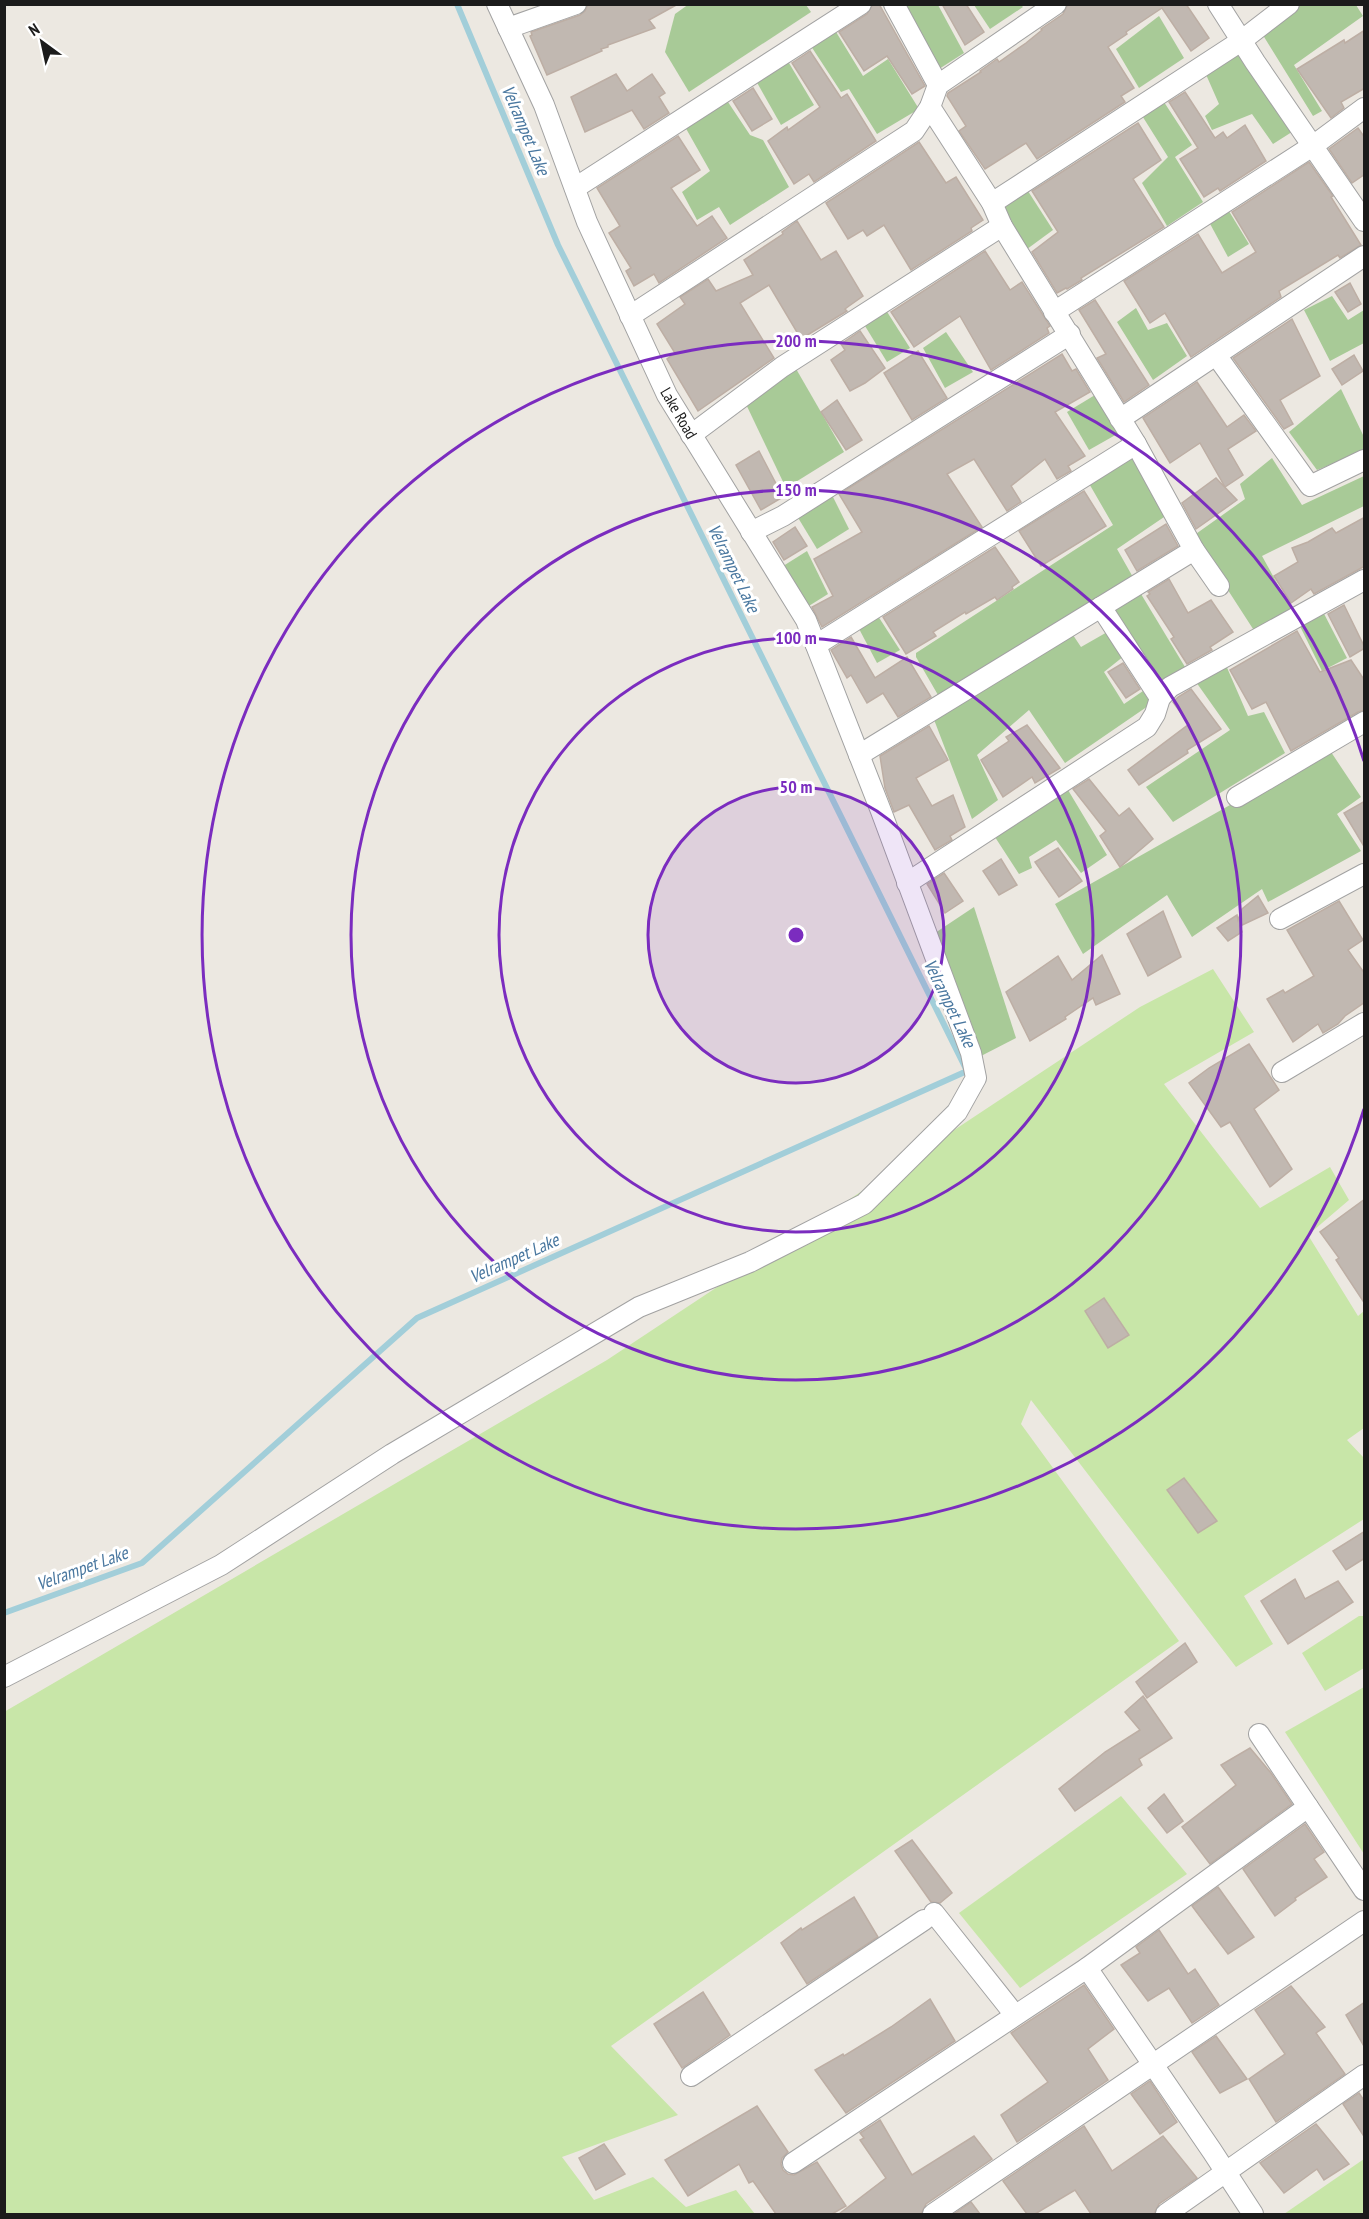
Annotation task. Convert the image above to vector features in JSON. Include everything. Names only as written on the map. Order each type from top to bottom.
[{"type":"street","name":"Lake Road","points":[[4,1677],[221,1564],[392,1454],[639,1307],[750,1262],[864,1204],[957,1112],[976,1078],[971,1053],[908,883],[806,620],[667,395],[587,222],[544,105],[497,4]]},
{"type":"street","points":[[508,28],[576,4]]},
{"type":"street","points":[[574,188],[861,4]]},
{"type":"street","points":[[894,4],[938,85]]},
{"type":"street","points":[[630,316],[914,131],[930,106],[938,85],[1056,4]]},
{"type":"street","points":[[1218,4],[1365,221]]},
{"type":"street","points":[[992,203],[1241,40],[1289,4]]},
{"type":"street","points":[[930,106],[992,203],[1002,226],[1136,444],[1194,550],[1219,586]]},
{"type":"street","points":[[1054,312],[1314,145],[1365,108]]},
{"type":"street","points":[[691,435],[782,367],[1002,226]]},
{"type":"street","points":[[1120,419],[1365,256]]},
{"type":"street","points":[[751,532],[783,516],[1070,334]]},
{"type":"street","points":[[1216,354],[1310,486],[1365,460]]},
{"type":"street","points":[[816,645],[1136,444]]},
{"type":"street","points":[[859,755],[1194,550]]},
{"type":"street","points":[[908,883],[1147,727],[1155,714],[1160,698],[1170,687],[1365,580]]},
{"type":"street","points":[[1101,607],[1160,698]]},
{"type":"street","points":[[1237,796],[1365,722]]},
{"type":"street","points":[[1280,919],[1365,874]]},
{"type":"street","points":[[1282,1072],[1365,1023]]},
{"type":"street","points":[[1259,1734],[1365,1890]]},
{"type":"street","points":[[793,2163],[1087,1968],[1308,1807]]},
{"type":"street","points":[[691,2076],[929,1917],[1015,2015]]},
{"type":"street","points":[[933,2214],[1365,1921]]},
{"type":"street","points":[[1087,1968],[1253,2214]]},
{"type":"street","points":[[1166,2214],[1365,2075]]},
{"type":"green space","points":[[689,4],[806,5],[811,12],[689,92],[665,52],[675,14]]},
{"type":"green space","points":[[904,5],[938,5],[964,53],[939,69]]},
{"type":"green space","points":[[974,5],[1021,5],[1023,7],[990,29]]},
{"type":"green space","points":[[1297,5],[1356,5],[1363,16],[1294,65],[1322,111],[1313,116],[1261,32]]},
{"type":"green space","points":[[1159,16],[1184,58],[1139,88],[1116,49]]},
{"type":"green space","points":[[833,27],[863,76],[888,59],[919,109],[877,134],[849,89],[841,92],[809,43]]},
{"type":"green space","points":[[1240,49],[1295,130],[1273,144],[1252,114],[1212,130],[1205,116],[1219,104],[1204,70]]},
{"type":"green space","points":[[786,58],[814,105],[781,125],[755,79]]},
{"type":"green space","points":[[726,99],[750,135],[763,140],[789,187],[730,225],[719,207],[697,220],[682,192],[710,171],[684,125]]},
{"type":"green space","points":[[1162,99],[1192,145],[1175,157],[1203,202],[1167,226],[1142,183],[1168,157],[1141,114]]},
{"type":"green space","points":[[1026,188],[1053,230],[1023,252],[997,204]]},
{"type":"green space","points":[[1227,208],[1249,244],[1228,257],[1208,220]]},
{"type":"green space","points":[[1332,296],[1348,320],[1364,310],[1364,343],[1330,361],[1304,310]]},
{"type":"green space","points":[[884,307],[910,348],[887,362],[862,321]]},
{"type":"green space","points":[[1136,308],[1148,330],[1167,323],[1187,356],[1153,380],[1117,322]]},
{"type":"green space","points":[[946,332],[973,372],[945,388],[923,348]]},
{"type":"green space","points":[[795,367],[844,452],[786,488],[744,400]]},
{"type":"green space","points":[[1341,389],[1364,437],[1364,451],[1317,470],[1289,432]]},
{"type":"green space","points":[[1095,395],[1119,433],[1089,450],[1067,412]]},
{"type":"green space","points":[[1134,452],[1167,515],[1117,549],[1134,579],[938,695],[916,657],[916,653],[1113,525],[1087,480]]},
{"type":"green space","points":[[1272,458],[1302,505],[1364,476],[1364,506],[1262,556],[1293,612],[1255,632],[1193,536],[1245,499],[1240,484]]},
{"type":"green space","points":[[832,495],[849,529],[817,549],[797,516]]},
{"type":"green space","points":[[807,551],[828,594],[804,609],[780,568]]},
{"type":"green space","points":[[1138,589],[1185,667],[1156,685],[1108,609]]},
{"type":"green space","points":[[1321,608],[1347,658],[1322,671],[1297,620]]},
{"type":"green space","points":[[876,613],[900,650],[877,663],[857,625]]},
{"type":"green space","points":[[1109,631],[1124,656],[1104,672],[1124,704],[1143,691],[1151,704],[1065,763],[1029,710],[977,755],[998,800],[972,819],[933,717],[1071,632],[1081,647]]},
{"type":"green space","points":[[1225,663],[1248,716],[1264,712],[1285,753],[1173,822],[1146,787],[1230,730],[1196,682]]},
{"type":"green space","points":[[1329,749],[1361,797],[1337,814],[1361,851],[1268,902],[1262,889],[1192,937],[1167,895],[1083,954],[1055,904]]},
{"type":"green space","points":[[1065,785],[1107,855],[1081,873],[1056,840],[1029,857],[1032,868],[1019,874],[993,834]]},
{"type":"green space","points":[[974,907],[1016,1038],[981,1056],[935,933]]},
{"type":"green space","points":[[1213,969],[1254,1032],[1164,1084],[1260,1208],[1330,1167],[1349,1200],[1308,1235],[1358,1316],[1364,1311],[1364,1428],[1347,1440],[1364,1458],[1364,1519],[1244,1596],[1273,1644],[1236,1667],[1031,1400],[1021,1424],[1179,1641],[611,2046],[678,2115],[562,2157],[594,2200],[653,2177],[686,2207],[736,2190],[755,2214],[5,2214],[4,1712],[607,1360],[1140,1007]]},
{"type":"green space","points":[[1359,1616],[1364,1616],[1364,1668],[1325,1691],[1302,1653]]},
{"type":"green space","points":[[1364,1687],[1364,1854],[1285,1732]]},
{"type":"green space","points":[[1121,1796],[1187,1874],[1020,1988],[959,1913]]},
{"type":"green space","points":[[1364,2159],[1364,2214],[1284,2214]]},
{"type":"building","points":[[588,4],[678,4],[649,20],[655,28],[608,45],[601,49],[602,51],[547,75],[530,36],[531,32],[580,15]]},
{"type":"building","points":[[873,4],[879,4],[925,86],[912,94],[887,56],[864,71],[839,32],[867,14]]},
{"type":"building","points":[[942,4],[966,4],[984,32],[965,45]]},
{"type":"building","points":[[1068,4],[1186,4],[1209,38],[1191,51],[1162,8],[1108,47],[1134,88],[1121,96],[1125,102],[1037,159],[1026,143],[985,169],[959,131],[966,126],[947,96],[948,93],[997,59],[999,62],[1026,43],[1063,14]]},
{"type":"building","points":[[1365,30],[1365,88],[1341,102],[1344,108],[1331,118],[1297,69]]},
{"type":"building","points":[[810,51],[841,98],[847,94],[876,141],[814,182],[809,174],[794,184],[768,141],[820,107],[792,63]]},
{"type":"building","points":[[616,74],[627,91],[652,74],[665,93],[659,97],[669,113],[644,129],[632,110],[585,132],[571,97]]},
{"type":"building","points":[[753,88],[772,119],[752,131],[733,101]]},
{"type":"building","points":[[1185,92],[1215,138],[1223,132],[1227,138],[1245,125],[1266,161],[1220,191],[1218,188],[1204,197],[1180,159],[1198,148],[1169,102]]},
{"type":"building","points":[[1138,123],[1161,160],[1133,179],[1164,227],[1081,278],[1082,280],[1057,293],[1032,252],[1058,232],[1032,191]]},
{"type":"building","points":[[1358,128],[1365,138],[1365,174],[1352,183],[1329,149]]},
{"type":"building","points":[[678,136],[700,170],[671,188],[697,226],[712,216],[727,238],[659,283],[654,274],[634,286],[626,271],[631,268],[609,233],[620,226],[597,188]]},
{"type":"building","points":[[919,142],[946,183],[956,177],[983,220],[971,228],[972,231],[911,270],[884,225],[867,236],[863,230],[848,239],[826,203]]},
{"type":"building","points":[[1309,162],[1333,196],[1331,197],[1361,245],[1340,258],[1338,255],[1279,291],[1281,297],[1191,357],[1165,313],[1150,323],[1124,281],[1198,234],[1222,273],[1256,252],[1232,212]]},
{"type":"building","points":[[797,221],[821,260],[836,251],[863,296],[845,309],[847,311],[801,339],[769,285],[740,303],[774,358],[698,411],[667,359],[675,353],[657,324],[685,304],[680,297],[708,279],[716,291],[753,275],[744,260],[783,234],[782,232]]},
{"type":"building","points":[[985,251],[1010,290],[1022,282],[1050,326],[1047,328],[1049,333],[991,370],[960,316],[914,347],[891,312]]},
{"type":"building","points":[[1350,283],[1361,304],[1348,312],[1335,292]]},
{"type":"building","points":[[1095,300],[1149,385],[1124,402],[1097,358],[1106,354],[1079,310]]},
{"type":"building","points":[[1292,319],[1320,376],[1280,400],[1293,424],[1284,429],[1233,358]]},
{"type":"building","points":[[860,331],[885,368],[850,391],[831,360],[845,350],[841,344]]},
{"type":"building","points":[[918,351],[947,398],[912,420],[884,373]]},
{"type":"building","points":[[1062,354],[1072,371],[1076,369],[1090,392],[1055,412],[1085,456],[1068,466],[1071,471],[1057,479],[1045,459],[1011,486],[1021,502],[1007,511],[974,459],[947,474],[982,527],[822,627],[812,607],[833,596],[814,559],[862,532],[839,494]]},
{"type":"building","points":[[1354,355],[1363,371],[1342,385],[1332,369]]},
{"type":"building","points":[[1197,382],[1227,427],[1244,415],[1256,431],[1228,449],[1243,475],[1225,487],[1200,443],[1170,463],[1143,418]]},
{"type":"building","points":[[837,400],[862,440],[846,450],[821,412]]},
{"type":"building","points":[[759,451],[783,497],[761,510],[736,465]]},
{"type":"building","points":[[1216,478],[1237,500],[1196,529],[1182,503]]},
{"type":"building","points":[[1084,491],[1106,526],[1041,566],[1019,531]]},
{"type":"building","points":[[1365,517],[1365,566],[1314,594],[1311,589],[1291,603],[1274,576],[1298,562],[1292,548],[1332,528],[1336,533]]},
{"type":"building","points":[[1166,524],[1178,546],[1137,571],[1125,550]]},
{"type":"building","points":[[795,527],[807,546],[784,560],[773,542]]},
{"type":"building","points":[[995,547],[1019,582],[997,600],[995,597],[966,614],[965,612],[933,632],[936,636],[906,654],[883,617]]},
{"type":"building","points":[[1169,579],[1188,613],[1211,600],[1233,632],[1210,647],[1212,650],[1187,664],[1171,639],[1174,637],[1147,596],[1150,594],[1148,592]]},
{"type":"building","points":[[1344,605],[1365,648],[1350,657],[1328,614]]},
{"type":"building","points":[[1297,631],[1320,672],[1351,660],[1365,681],[1365,710],[1291,751],[1266,702],[1252,709],[1230,670]]},
{"type":"building","points":[[851,637],[875,678],[907,657],[931,697],[898,717],[883,693],[867,703],[851,675],[847,678],[831,650]]},
{"type":"building","points":[[1123,663],[1140,689],[1126,698],[1108,672]]},
{"type":"building","points":[[1191,689],[1221,729],[1187,750],[1188,753],[1139,785],[1128,770],[1189,724],[1173,702]]},
{"type":"building","points":[[1027,725],[1060,768],[1035,783],[1032,777],[1003,797],[981,760],[1009,741],[1006,737]]},
{"type":"building","points":[[929,726],[948,760],[916,778],[932,806],[953,795],[965,827],[950,836],[952,840],[935,850],[909,805],[894,812],[885,788],[880,756]]},
{"type":"building","points":[[1089,779],[1119,816],[1129,808],[1153,839],[1120,867],[1100,836],[1106,831],[1073,789]]},
{"type":"building","points":[[1365,801],[1365,848],[1344,813]]},
{"type":"building","points":[[1058,848],[1082,881],[1059,897],[1035,862]]},
{"type":"building","points":[[1001,859],[1017,885],[999,895],[983,871]]},
{"type":"building","points":[[944,873],[963,901],[945,913],[927,884]]},
{"type":"building","points":[[1258,896],[1268,913],[1240,926],[1242,932],[1228,941],[1217,928],[1237,915],[1238,920],[1242,909]]},
{"type":"building","points":[[1339,901],[1363,940],[1348,950],[1365,974],[1365,1002],[1323,1033],[1318,1024],[1293,1042],[1267,999],[1283,990],[1285,993],[1314,976],[1287,930]]},
{"type":"building","points":[[1163,911],[1181,957],[1148,976],[1127,934]]},
{"type":"building","points":[[1102,955],[1120,994],[1096,1005],[1093,998],[1065,1017],[1066,1019],[1030,1041],[1006,992],[1058,956],[1072,980]]},
{"type":"building","points":[[1249,1044],[1279,1090],[1254,1109],[1292,1169],[1270,1187],[1230,1122],[1221,1127],[1189,1083]]},
{"type":"building","points":[[1365,1199],[1365,1304],[1336,1260],[1339,1258],[1320,1232]]},
{"type":"building","points":[[1104,1298],[1129,1335],[1108,1348],[1085,1311]]},
{"type":"building","points":[[1184,1478],[1217,1521],[1198,1533],[1167,1490]]},
{"type":"building","points":[[1365,1531],[1365,1558],[1346,1570],[1333,1551]]},
{"type":"building","points":[[1295,1579],[1305,1599],[1338,1581],[1353,1602],[1288,1644],[1261,1601]]},
{"type":"building","points":[[1185,1643],[1197,1662],[1147,1698],[1136,1682]]},
{"type":"building","points":[[1143,1696],[1172,1738],[1139,1759],[1142,1765],[1075,1811],[1059,1789],[1105,1752],[1140,1730],[1125,1712]]},
{"type":"building","points":[[1250,1748],[1271,1773],[1292,1804],[1210,1864],[1182,1827],[1236,1785],[1221,1765]]},
{"type":"building","points":[[1164,1794],[1183,1821],[1167,1833],[1148,1808]]},
{"type":"building","points":[[1305,1824],[1324,1852],[1314,1859],[1327,1877],[1295,1898],[1296,1900],[1275,1916],[1243,1869]]},
{"type":"building","points":[[912,1840],[952,1893],[940,1903],[931,1902],[895,1851]]},
{"type":"building","points":[[1218,1887],[1254,1937],[1228,1954],[1192,1906]]},
{"type":"building","points":[[854,1897],[878,1937],[807,1984],[781,1943],[801,1928],[802,1930]]},
{"type":"building","points":[[1159,1930],[1188,1974],[1195,1969],[1219,2005],[1192,2023],[1169,1988],[1148,2001],[1121,1965],[1140,1953],[1136,1947]]},
{"type":"building","points":[[1084,1985],[1114,2029],[1088,2049],[1108,2080],[1017,2142],[1001,2115],[1048,2082],[1011,2033]]},
{"type":"building","points":[[1291,1986],[1325,2027],[1316,2033],[1345,2074],[1276,2122],[1249,2079],[1285,2054],[1255,2010]]},
{"type":"building","points":[[703,1992],[730,2035],[682,2068],[654,2024]]},
{"type":"building","points":[[930,1999],[955,2041],[846,2113],[815,2070],[843,2054],[844,2056],[891,2027]]},
{"type":"building","points":[[1365,2002],[1365,2048],[1346,2015]]},
{"type":"building","points":[[1216,2036],[1247,2079],[1220,2093],[1192,2052]]},
{"type":"building","points":[[1150,2081],[1177,2122],[1160,2134],[1131,2094]]},
{"type":"building","points":[[1359,2093],[1365,2102],[1365,2138],[1343,2104]]},
{"type":"building","points":[[757,2106],[788,2152],[782,2158],[783,2170],[794,2175],[817,2162],[846,2206],[832,2214],[776,2214],[753,2181],[749,2183],[739,2164],[688,2196],[665,2160]]},
{"type":"building","points":[[880,2120],[912,2175],[974,2136],[992,2159],[926,2204],[921,2214],[839,2214],[886,2178],[860,2140],[864,2138],[860,2133]]},
{"type":"building","points":[[1316,2124],[1349,2164],[1324,2180],[1317,2169],[1284,2193],[1260,2163]]},
{"type":"building","points":[[1084,2126],[1112,2171],[1163,2136],[1197,2178],[1159,2204],[1154,2214],[1091,2214],[1075,2190],[1035,2214],[1027,2214],[1003,2181]]},
{"type":"building","points":[[604,2144],[625,2174],[596,2190],[579,2158]]},
{"type":"building","points":[[971,2202],[980,2214],[954,2214]]},
{"type":"waterway","name":"Velrampet Lake","points":[[4,1613],[142,1563],[417,1318],[967,1071],[558,245],[457,4]]}]
